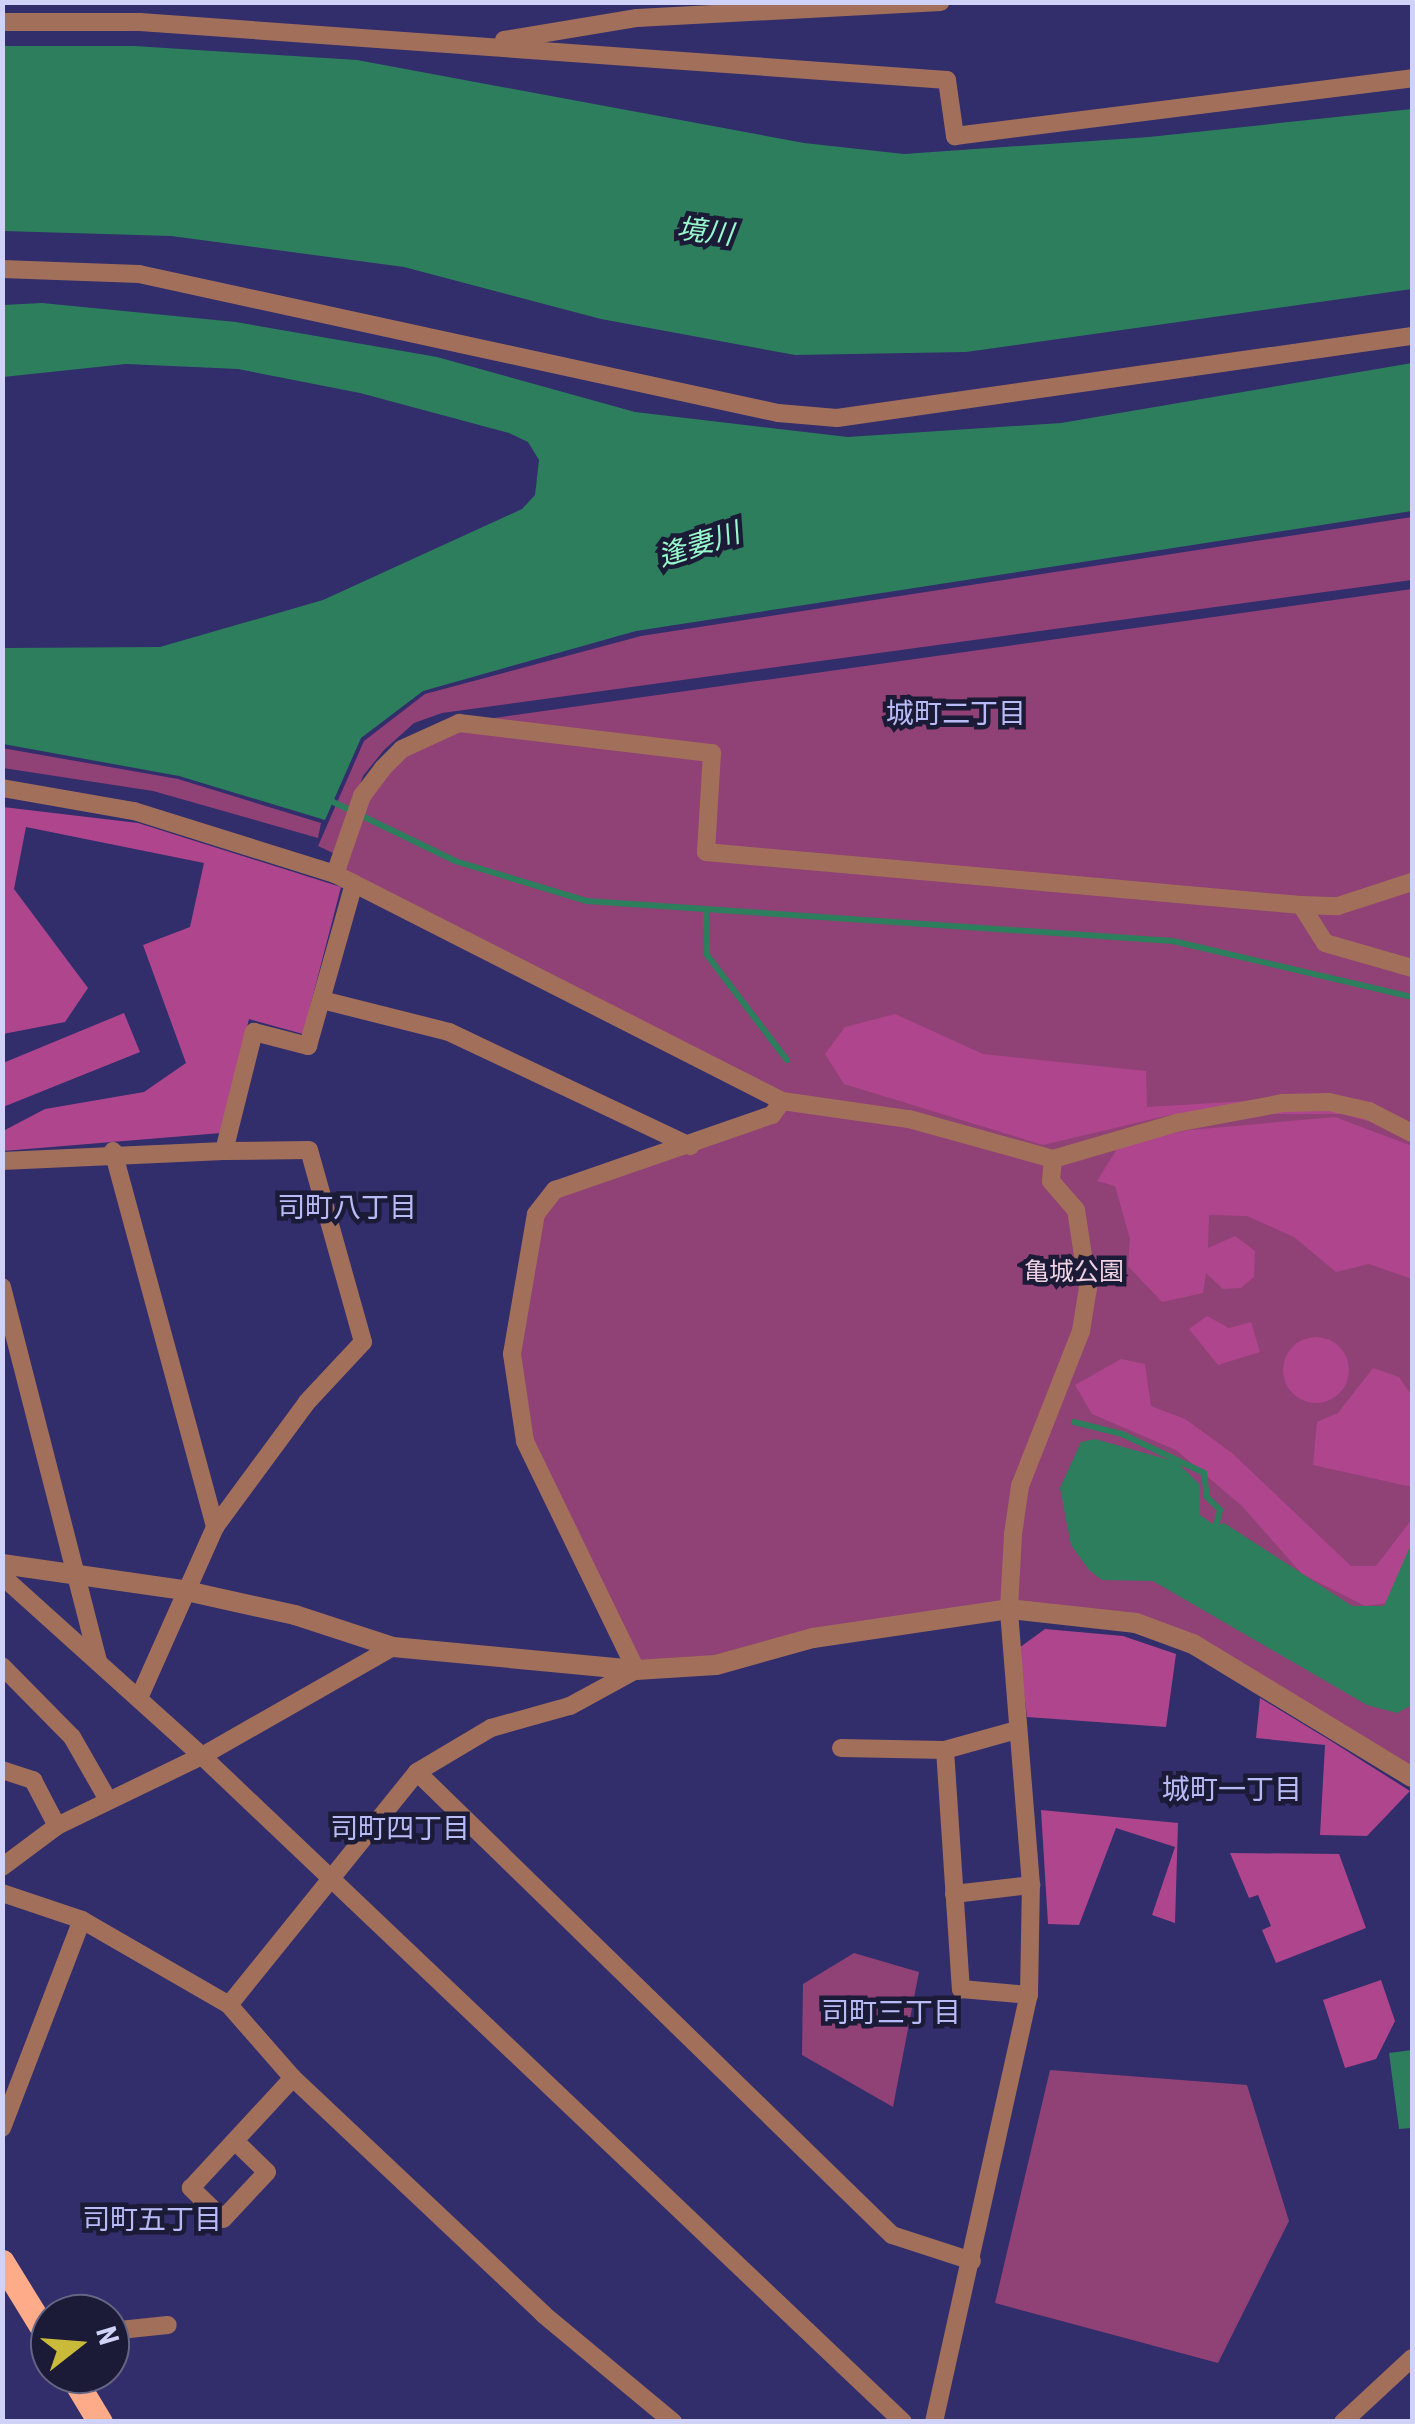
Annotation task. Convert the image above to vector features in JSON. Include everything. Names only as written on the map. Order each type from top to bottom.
[{"type":"main road","points":[[2,2262],[30,2307]]},
{"type":"main road","points":[[83,2394],[100,2422]]},
{"type":"street","points":[[475,44],[638,18],[941,2]]},
{"type":"street","points":[[2,22],[140,22],[947,80],[955,136],[1412,78]]},
{"type":"street","points":[[2,269],[139,274],[778,413],[838,418],[1412,336]]},
{"type":"street","points":[[334,874],[362,796],[383,768],[402,749],[460,723],[712,753],[706,852],[1301,905],[1338,906],[1412,882]]},
{"type":"street","points":[[2,788],[134,811],[334,874],[782,1101],[909,1120],[1052,1159],[1176,1123],[1284,1103],[1329,1102],[1369,1110],[1412,1133]]},
{"type":"street","points":[[224,1151],[254,1032],[308,1046],[354,884]]},
{"type":"street","points":[[1301,905],[1325,943],[1412,968]]},
{"type":"street","points":[[322,1000],[449,1032],[690,1146]]},
{"type":"street","points":[[636,1670],[525,1442],[512,1354],[536,1214],[555,1190],[772,1115],[782,1101]]},
{"type":"street","points":[[2,1161],[114,1152],[308,1150],[364,1342],[307,1402],[215,1527],[182,1590],[139,1698]]},
{"type":"street","points":[[114,1152],[215,1527]]},
{"type":"street","points":[[934,2422],[1029,1995],[1031,1885],[1009,1608],[1020,1486],[1081,1332],[1088,1288],[1076,1210],[1051,1182],[1052,1159]]},
{"type":"street","points":[[2,1288],[80,1578],[98,1661]]},
{"type":"street","points":[[2,1564],[182,1590],[295,1615],[393,1647],[636,1670],[716,1665],[813,1638],[1009,1608],[1136,1623],[1194,1644],[1412,1777]]},
{"type":"street","points":[[2,1576],[202,1756],[326,1880],[903,2422]]},
{"type":"street","points":[[2,1867],[57,1826],[107,1798],[202,1756],[393,1647]]},
{"type":"street","points":[[2,1666],[72,1737],[107,1798]]},
{"type":"street","points":[[229,2005],[326,1880],[417,1772],[491,1728],[570,1706],[636,1670]]},
{"type":"street","points":[[842,1748],[945,1750],[1018,1730]]},
{"type":"street","points":[[945,1750],[961,1989],[1029,1995]]},
{"type":"street","points":[[2,1770],[32,1780],[57,1826]]},
{"type":"street","points":[[417,1772],[892,2235],[972,2261]]},
{"type":"street","points":[[954,1894],[1031,1885]]},
{"type":"street","points":[[2,1893],[82,1920],[229,2005],[293,2078],[543,2314],[673,2422]]},
{"type":"street","points":[[2,2128],[82,1920]]},
{"type":"street","points":[[236,2142],[293,2078]]},
{"type":"street","points":[[130,2330],[168,2325]]},
{"type":"street","points":[[1344,2422],[1412,2358]]},
{"type":"green space","points":[[1412,517],[1412,580],[442,713],[414,723],[363,776],[335,854],[318,846],[364,741],[425,694],[641,636]]},
{"type":"green space","name":"亀城公園","points":[[1412,589],[1412,1777],[1193,1644],[1009,1609],[636,1670],[525,1441],[512,1354],[524,1266],[555,1190],[710,1140],[782,1101],[335,874],[372,781],[402,749],[459,723]]},
{"type":"green space","points":[[2,748],[178,779],[321,823],[318,838],[153,791],[3,768]]},
{"type":"green space","points":[[854,1953],[919,1972],[893,2107],[802,2055],[803,1984]]},
{"type":"green space","points":[[1050,2070],[1247,2085],[1289,2221],[1218,2363],[995,2303]]},
{"type":"shaded area","points":[[3,807],[138,823],[341,887],[303,1034],[249,1019],[221,1133],[3,1151],[3,1131],[45,1109],[144,1092],[186,1063],[143,945],[190,927],[204,863],[26,827],[14,889],[88,988],[65,1022],[3,1034]]},
{"type":"shaded area","points":[[124,1013],[140,1052],[3,1107],[3,1063]]},
{"type":"shaded area","points":[[895,1014],[983,1054],[1146,1071],[1147,1107],[1333,1096],[1412,1133],[1342,1114],[1174,1114],[1043,1145],[844,1084],[825,1054],[845,1027]]},
{"type":"shaded area","points":[[1335,1117],[1412,1146],[1412,1279],[1369,1264],[1336,1272],[1294,1237],[1247,1216],[1209,1215],[1208,1248],[1235,1236],[1255,1251],[1254,1277],[1241,1288],[1223,1289],[1206,1273],[1203,1293],[1162,1302],[1128,1266],[1130,1239],[1115,1186],[1097,1181],[1120,1144],[1190,1130]]},
{"type":"shaded area","points":[[1207,1316],[1229,1328],[1251,1322],[1260,1352],[1218,1365],[1189,1329]]},
{"type":"shaded area","points":[[1316,1337],[1339,1347],[1349,1370],[1339,1393],[1316,1403],[1293,1393],[1283,1370],[1293,1347]]},
{"type":"shaded area","points":[[1121,1359],[1145,1364],[1151,1406],[1185,1419],[1232,1453],[1351,1566],[1376,1566],[1412,1519],[1412,1600],[1365,1606],[1302,1574],[1242,1506],[1176,1450],[1092,1414],[1075,1385]]},
{"type":"shaded area","points":[[1373,1368],[1399,1377],[1412,1396],[1412,1487],[1313,1465],[1317,1422],[1338,1413]]},
{"type":"shaded area","points":[[1045,1629],[1123,1636],[1176,1654],[1166,1727],[1027,1717],[1019,1648]]},
{"type":"shaded area","points":[[1260,1698],[1410,1791],[1367,1836],[1320,1835],[1325,1745],[1256,1738]]},
{"type":"shaded area","points":[[1041,1810],[1178,1823],[1175,1923],[1152,1915],[1175,1847],[1116,1828],[1079,1925],[1048,1924]]},
{"type":"shaded area","points":[[1230,1853],[1339,1854],[1366,1928],[1276,1963],[1262,1930],[1271,1926],[1258,1895],[1249,1898]]},
{"type":"shaded area","points":[[1381,1980],[1395,2021],[1376,2059],[1345,2068],[1323,2000]]},
{"type":"water","name":"境川","points":[[3,46],[134,46],[357,60],[804,143],[904,154],[1149,137],[1412,109],[1412,289],[966,352],[795,355],[601,319],[404,267],[171,236],[3,231]]},
{"type":"water","name":"逢妻川","points":[[42,303],[236,322],[437,357],[635,412],[848,437],[1061,423],[1412,363],[1412,511],[636,631],[423,691],[361,738],[325,820],[179,776],[3,744],[3,648],[160,647],[323,600],[522,509],[535,495],[539,460],[528,442],[509,433],[360,393],[238,369],[126,364],[3,377],[3,305]]},
{"type":"water","points":[[1095,1439],[1177,1462],[1200,1485],[1200,1515],[1216,1526],[1224,1523],[1352,1606],[1384,1606],[1412,1542],[1412,1705],[1397,1713],[1367,1705],[1153,1581],[1102,1580],[1089,1570],[1071,1545],[1060,1488],[1081,1442]]},
{"type":"water","points":[[1412,2050],[1412,2128],[1399,2129],[1389,2053]]},
{"type":"waterway","points":[[327,799],[455,861],[587,901],[1173,941],[1412,997]]},
{"type":"waterway","points":[[706,914],[707,955],[787,1060]]},
{"type":"waterway","points":[[1074,1422],[1122,1434],[1204,1473],[1207,1497],[1220,1510],[1216,1526]]},
{"type":"district","name":"城町二丁目","points":[[956,714]]},
{"type":"district","name":"司町八丁目","points":[[347,1208]]},
{"type":"district","name":"城町一丁目","points":[[1232,1790]]},
{"type":"district","name":"司町四丁目","points":[[400,1829]]},
{"type":"district","name":"司町三丁目","points":[[891,2013]]},
{"type":"district","name":"司町五丁目","points":[[152,2220]]}]
